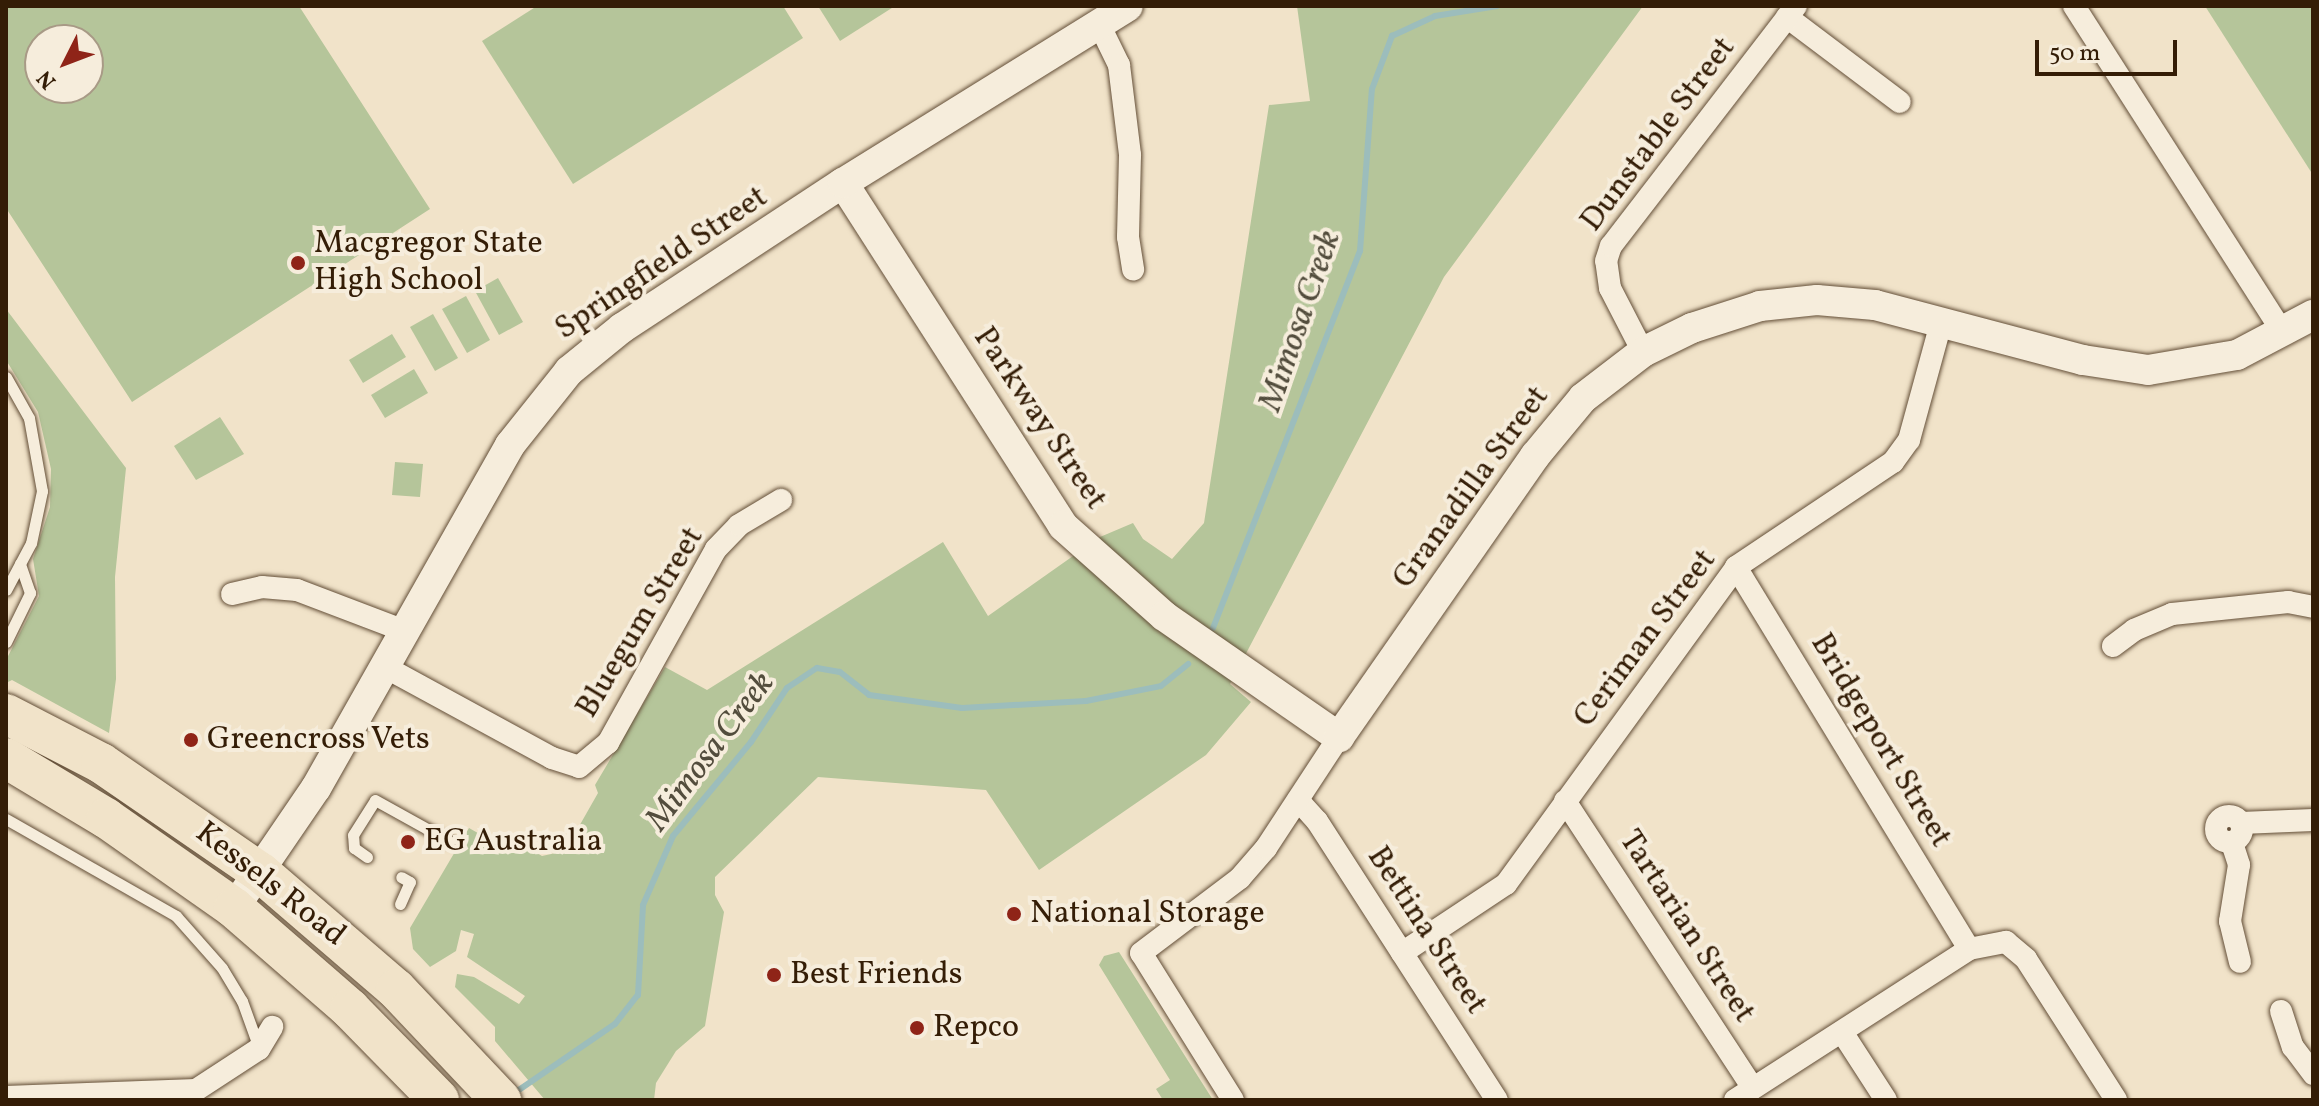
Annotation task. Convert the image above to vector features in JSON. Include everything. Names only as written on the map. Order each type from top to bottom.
[{"type":"highway","name":"Kessels Road","points":[[6,714],[38,727],[150,794],[261,873],[396,989],[489,1087]]},
{"type":"highway","name":"Kessels Road","points":[[6,758],[162,856],[234,908],[310,972],[437,1098]]},
{"type":"highway","points":[[150,794],[158,823],[172,840],[162,856]]},
{"type":"street","name":"Springfield Street","points":[[234,908],[261,873],[385,667],[510,445],[569,371],[625,325],[843,183],[1126,6]]},
{"type":"street","points":[[2074,6],[2283,333]]},
{"type":"street","points":[[1792,12],[1900,102]]},
{"type":"street","name":"Dunstable Street","points":[[1643,352],[1610,288],[1606,261],[1611,246],[1792,12]]},
{"type":"street","points":[[1099,24],[1119,65],[1130,155],[1133,270]]},
{"type":"street","name":"Parkway Street","points":[[843,183],[1063,526],[1164,616],[1339,737]]},
{"type":"street","name":"Granadilla Street","points":[[1233,1100],[1141,953],[1240,878],[1298,800],[1535,456],[1583,398],[1643,352],[1710,321],[1785,303],[1875,305],[1942,319],[2083,360],[2148,370],[2237,355],[2313,315]]},
{"type":"street","name":"Ceriman Street","points":[[1402,953],[1506,884],[1736,567],[1893,462],[1909,440],[1942,319]]},
{"type":"street","name":"Bluegum Street","points":[[385,667],[552,758],[579,767],[608,743],[716,549],[739,525],[781,500]]},
{"type":"street","name":"Bridgeport Street","points":[[1736,567],[1969,949]]},
{"type":"street","points":[[232,594],[262,587],[297,590],[405,631]]},
{"type":"street","points":[[2113,646],[2134,630],[2172,614],[2288,602],[2313,607]]},
{"type":"street","name":"Bettina Street","points":[[1298,800],[1497,1100]]},
{"type":"street","name":"Tartarian Street","points":[[1565,801],[1744,1094]]},
{"type":"street","points":[[2240,962],[2230,921],[2239,865],[2236,833],[2313,820]]},
{"type":"street","points":[[1744,1094],[1969,949],[2006,942],[2026,959],[2116,1100]]},
{"type":"street","points":[[2281,1011],[2293,1047],[2313,1074]]},
{"type":"street","points":[[6,1097],[196,1090],[259,1049],[272,1027]]},
{"type":"street","points":[[1842,1032],[1886,1100]]},
{"type":"lane","points":[[6,377],[29,418],[41,467],[40,515],[6,590]]},
{"type":"lane","points":[[6,642],[30,593],[20,564]]},
{"type":"lane","points":[[367,857],[354,848],[353,835],[375,800],[449,841]]},
{"type":"lane","points":[[6,819],[176,916],[222,968],[242,1001],[259,1049]]},
{"type":"lane","points":[[400,904],[410,882],[401,877]]},
{"type":"green space","points":[[6,6],[299,6],[430,209],[132,402],[6,208]]},
{"type":"green space","points":[[537,6],[783,6],[803,38],[573,184],[482,41]]},
{"type":"green space","points":[[818,6],[895,6],[840,41]]},
{"type":"green space","points":[[1297,6],[1643,6],[1444,277],[1230,684],[1251,702],[1206,755],[1039,870],[986,790],[818,777],[715,877],[715,895],[724,912],[705,1026],[676,1051],[656,1083],[654,1100],[545,1100],[495,1041],[495,1027],[455,987],[457,974],[474,977],[519,1004],[525,996],[467,957],[474,934],[461,930],[456,951],[430,967],[413,949],[410,928],[469,828],[513,853],[520,843],[542,856],[565,851],[598,793],[595,785],[665,667],[707,690],[943,542],[988,616],[1100,537],[1133,523],[1143,539],[1172,559],[1204,523],[1269,105],[1310,101]]},
{"type":"green space","points":[[2205,6],[2313,6],[2313,175]]},
{"type":"green space","points":[[498,278],[523,322],[499,335],[475,291]]},
{"type":"green space","points":[[466,296],[490,340],[467,353],[442,309]]},
{"type":"green space","points":[[6,309],[126,468],[115,577],[116,679],[109,733],[12,680],[6,683],[6,660],[39,596],[33,559],[50,507],[51,469],[38,412],[6,360]]},
{"type":"green space","points":[[433,314],[458,358],[435,371],[410,327]]},
{"type":"green space","points":[[392,334],[406,357],[363,383],[349,360]]},
{"type":"green space","points":[[414,369],[428,393],[385,418],[371,395]]},
{"type":"green space","points":[[220,417],[244,454],[196,480],[174,446]]},
{"type":"green space","points":[[395,462],[423,464],[420,497],[392,495]]},
{"type":"green space","points":[[1119,952],[1213,1100],[1163,1100],[1156,1089],[1170,1080],[1099,965],[1104,956]]},
{"type":"waterway","name":"Mimosa Creek","points":[[1213,628],[1360,251],[1372,89],[1392,36],[1435,16],[1497,6]]},
{"type":"waterway","name":"Mimosa Creek","points":[[513,1094],[615,1024],[638,995],[643,905],[673,836],[751,742],[787,688],[817,668],[840,672],[869,695],[962,708],[1086,701],[1161,686],[1188,664]]},
{"type":"place","name":"Macgregor State High School","points":[[298,263]]},
{"type":"place","name":"Greencross Vets","points":[[191,740]]},
{"type":"place","name":"EG Australia","points":[[408,842]]},
{"type":"place","name":"National Storage","points":[[1014,914]]},
{"type":"place","name":"Best Friends","points":[[774,975]]},
{"type":"place","name":"Repco","points":[[917,1028]]}]
